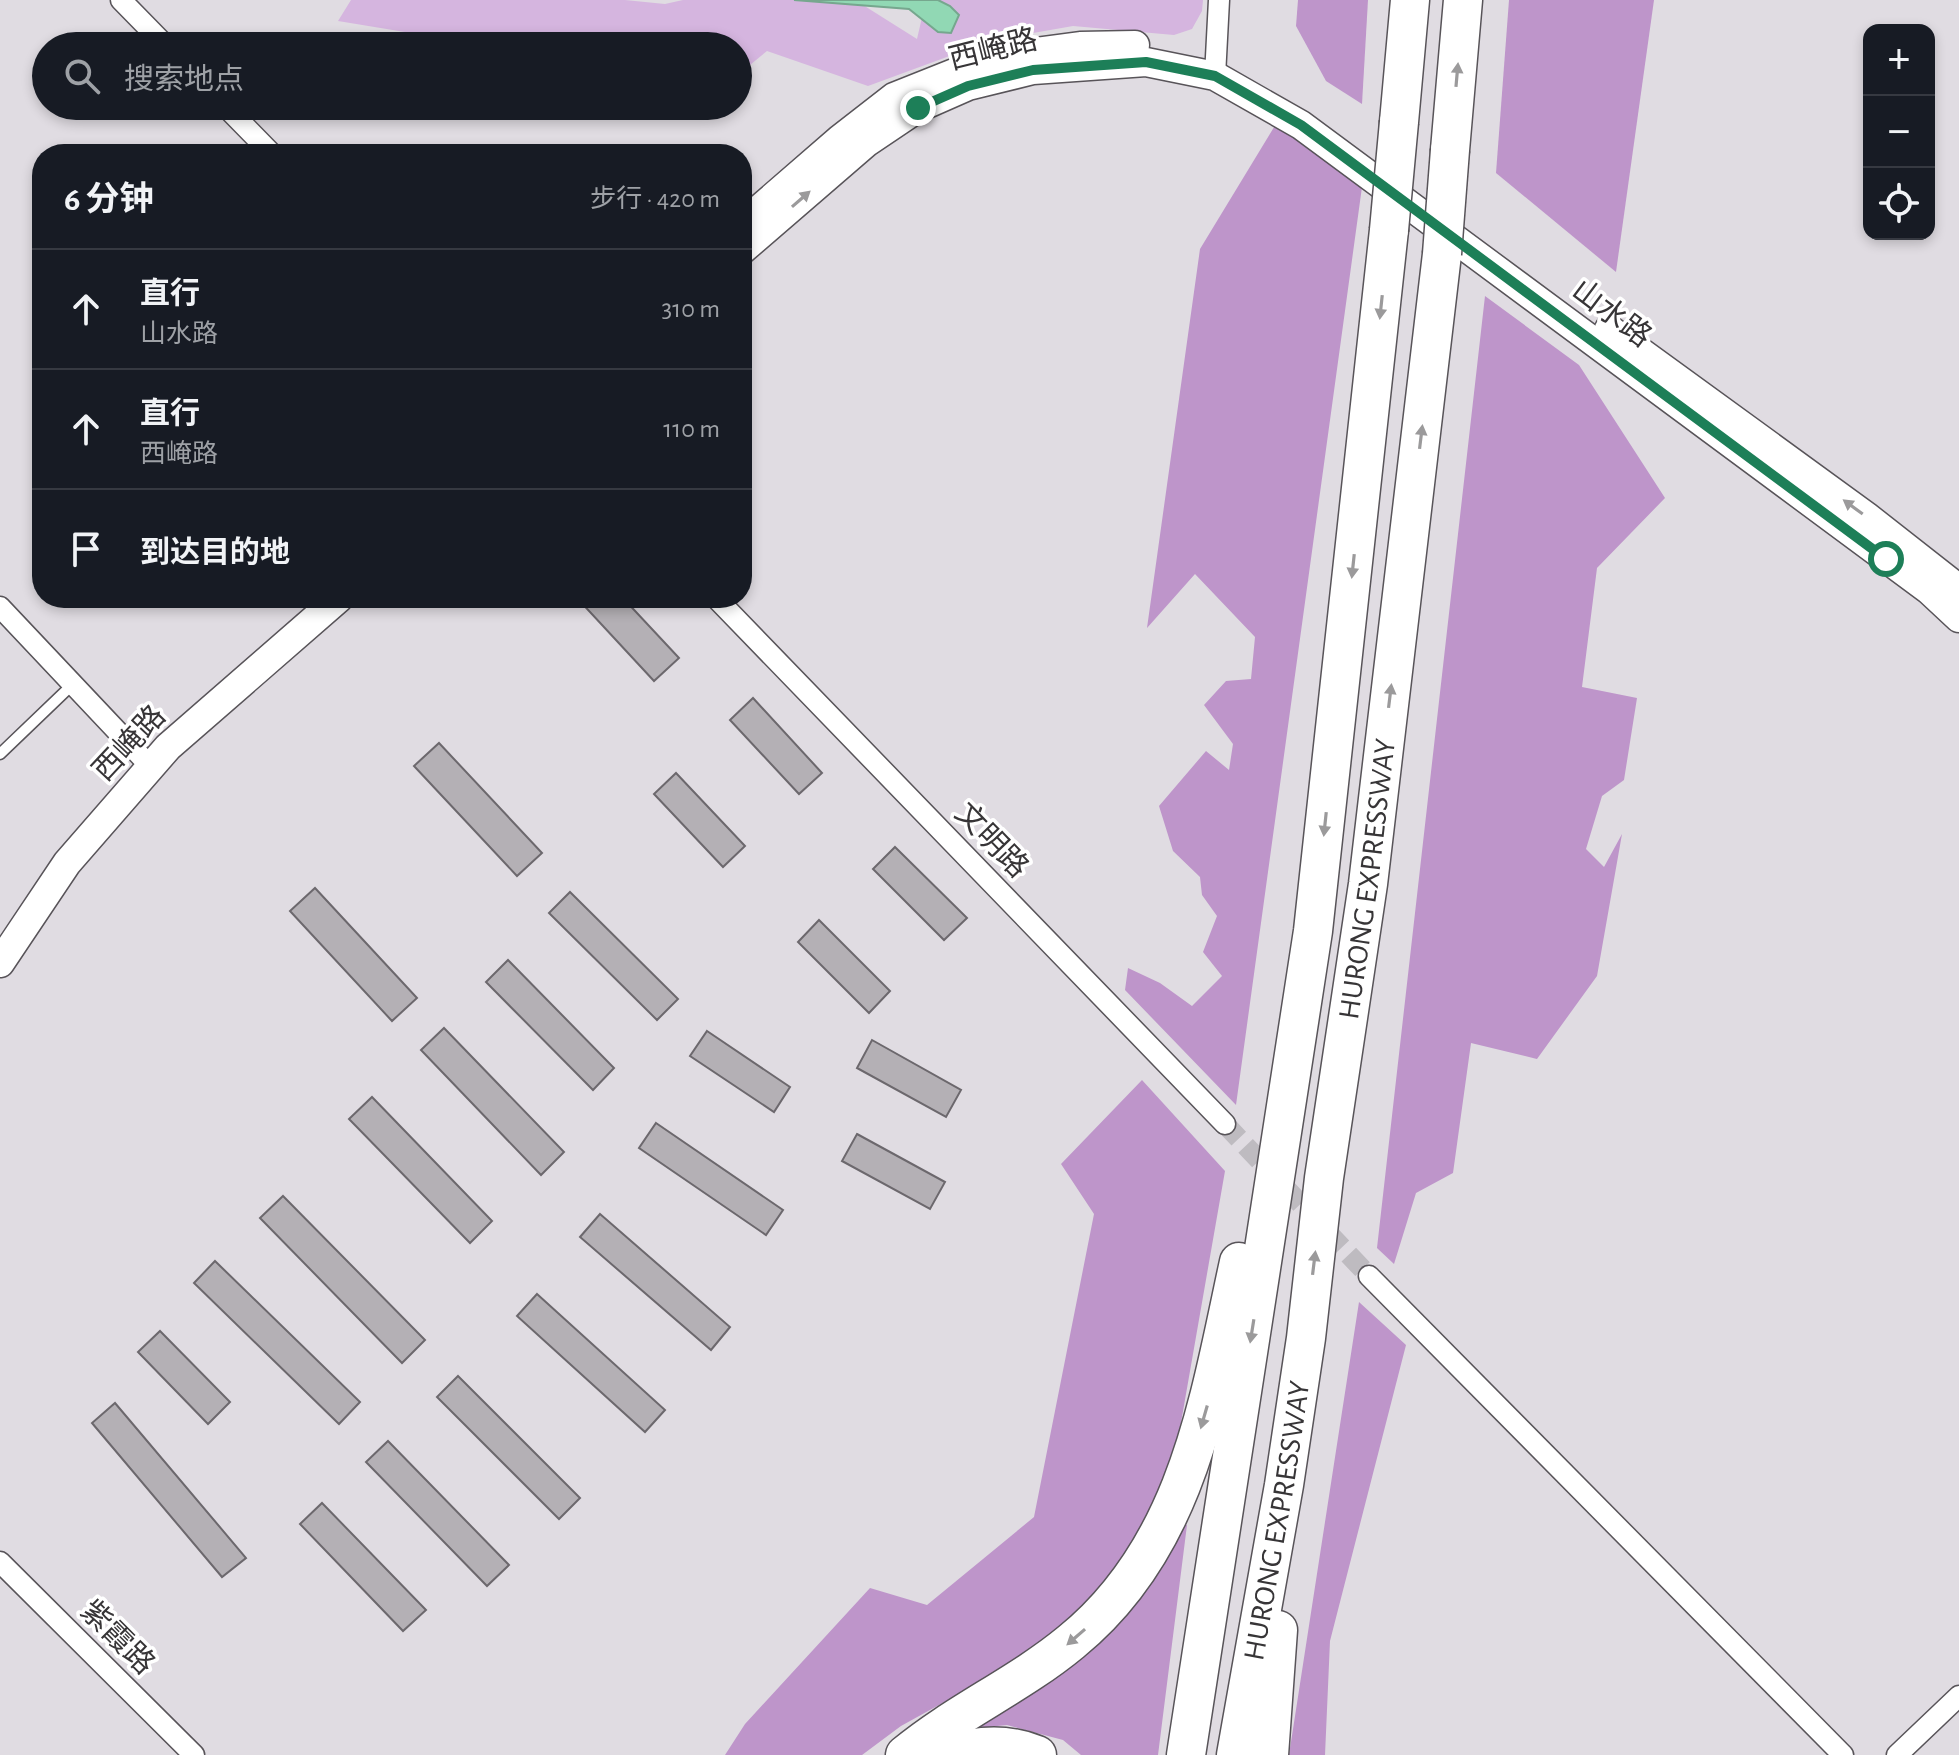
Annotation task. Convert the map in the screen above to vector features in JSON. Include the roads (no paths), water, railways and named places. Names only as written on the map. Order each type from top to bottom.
[{"type":"highway","name":"HURONG EXPRESSWAY","points":[[1186,1755],[1313,931],[1389,230],[1410,0]]},
{"type":"highway","name":"HURONG EXPRESSWAY","points":[[1236,1755],[1284,1485],[1306,1338],[1324,1178],[1368,884],[1442,254],[1463,0]]},
{"type":"highway","points":[[905,1755],[937,1730],[1029,1673],[1072,1642],[1111,1605],[1143,1565],[1168,1518],[1190,1466],[1209,1400],[1313,931]]},
{"type":"highway","points":[[1269,1755],[1277,1677],[1284,1485]]},
{"type":"highway","points":[[946,1755],[967,1748],[1017,1747],[1037,1755]]},
{"type":"street","points":[[121,0],[152,32]]},
{"type":"street","points":[[1216,67],[1219,0]]},
{"type":"street","name":"西崦路","points":[[752,215],[894,97],[992,58],[1080,46],[1157,45],[1216,67]]},
{"type":"street","name":"西崦路","points":[[752,241],[866,143],[918,108],[968,86],[1033,70],[1146,62],[1216,67]]},
{"type":"street","name":"山水路","points":[[1216,67],[1306,107],[1866,516],[1959,589]]},
{"type":"street","name":"山水路","points":[[1216,67],[1301,125],[1929,590],[1959,618]]},
{"type":"street","points":[[239,120],[262,144]]},
{"type":"street","points":[[0,607],[147,762]]},
{"type":"street","name":"西崦路","points":[[0,963],[67,863],[147,762],[163,732],[300,608]]},
{"type":"street","name":"西崦路","points":[[0,937],[61,854],[147,762],[328,608]]},
{"type":"street","name":"文明路","points":[[726,608],[1225,1124]]},
{"type":"street","points":[[1369,1276],[1843,1755]]},
{"type":"street","name":"紫霞路","points":[[0,1562],[194,1755]]},
{"type":"street","points":[[1897,1755],[1959,1696]]},
{"type":"lane","points":[[0,754],[73,684]]},
{"type":"tunnel","points":[[1225,1124],[1369,1276]]}]
